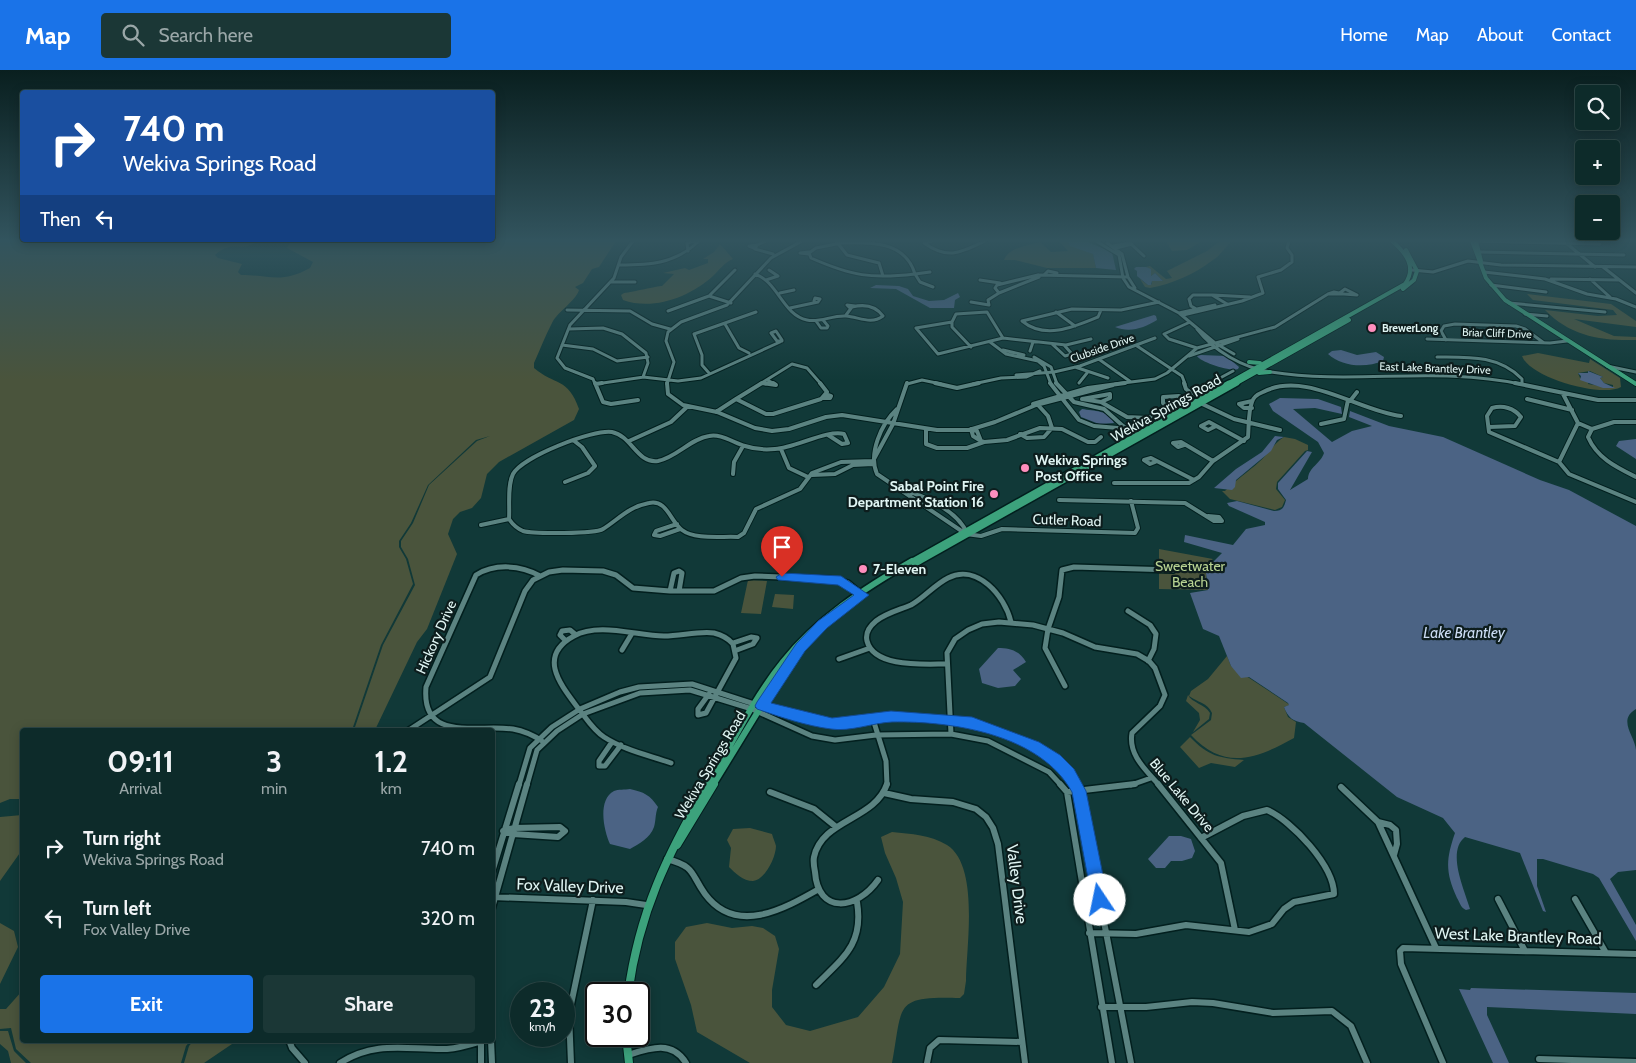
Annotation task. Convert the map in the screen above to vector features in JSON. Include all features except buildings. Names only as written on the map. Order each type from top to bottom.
[{"type":"main road","name":"Wekiva Springs Road","points":[[1200,402],[1255,367],[1399,287]]},
{"type":"main road","name":"Wekiva Springs Road","points":[[964,530],[1009,509],[1137,436],[1254,374],[1406,287]]},
{"type":"main road","points":[[1493,287],[1509,303],[1524,314],[1636,384]]},
{"type":"main road","points":[[1289,354],[1289,351],[1300,342]]},
{"type":"main road","points":[[1249,362],[1262,363]]},
{"type":"main road","points":[[1254,374],[1270,372]]},
{"type":"main road","name":"Wekiva Springs Road","points":[[630,982],[633,954],[646,905],[679,834],[757,707],[800,648],[822,624],[861,594],[964,530],[1009,509]]},
{"type":"street","points":[[606,287],[583,310],[569,329],[557,356],[558,363],[565,368],[588,376],[596,384],[603,402],[611,404],[638,400]]},
{"type":"street","points":[[668,312],[710,295],[718,287]]},
{"type":"street","points":[[744,287],[732,302],[716,311],[683,320],[670,329],[666,339],[674,359],[667,392],[670,397],[688,406],[718,413],[747,427],[764,431],[792,429],[832,415],[848,415],[926,429],[971,430],[977,432],[982,442]]},
{"type":"street","points":[[774,287],[790,308],[801,318],[817,321],[821,328],[827,328],[828,326],[824,319],[819,316],[817,321]]},
{"type":"street","points":[[995,287],[999,293]]},
{"type":"street","points":[[971,302],[989,305],[988,300],[1013,287]]},
{"type":"street","points":[[1130,287],[1181,314],[1214,344],[1255,367]]},
{"type":"street","points":[[1181,314],[1200,312],[1252,297],[1263,293],[1262,287]]},
{"type":"street","points":[[1509,287],[1546,292]]},
{"type":"street","points":[[1569,287],[1588,294],[1611,298],[1636,307]]},
{"type":"street","points":[[1599,287],[1611,298]]},
{"type":"street","points":[[780,293],[794,290]]},
{"type":"street","points":[[971,430],[991,424],[1044,399],[1155,379],[1197,348],[1282,325],[1295,313],[1328,294],[1340,293]]},
{"type":"street","points":[[710,295],[732,302]]},
{"type":"street","points":[[1212,295],[1226,305]]},
{"type":"street","points":[[1200,312],[1191,306],[1189,299],[1191,296],[1252,297]]},
{"type":"street","points":[[790,308],[814,302]]},
{"type":"street","points":[[1101,310],[1098,317],[1075,326],[1055,330],[1030,327],[1022,321],[1072,309],[1101,310],[1142,307],[1159,302]]},
{"type":"street","points":[[1509,303],[1605,312]]},
{"type":"street","points":[[1181,314],[1196,308],[1226,305]]},
{"type":"street","points":[[824,319],[846,315],[863,321],[879,319],[883,316],[872,306],[855,306],[850,308],[846,315]]},
{"type":"street","points":[[567,310],[630,311],[652,324],[670,329]]},
{"type":"street","points":[[709,373],[702,365],[702,355],[694,335],[700,330],[724,324],[756,312]]},
{"type":"street","points":[[971,347],[952,327],[956,314],[989,312],[1003,338]]},
{"type":"street","points":[[1056,312],[1075,326]]},
{"type":"street","points":[[1524,314],[1547,316]]},
{"type":"street","points":[[952,322],[919,327],[916,330],[938,354],[1003,338],[1064,345],[1091,338]]},
{"type":"street","points":[[1190,322],[1164,334],[1169,338],[1197,348]]},
{"type":"street","points":[[724,324],[739,348],[750,353]]},
{"type":"street","points":[[1446,340],[1441,331],[1450,324],[1513,325],[1525,329],[1544,343]]},
{"type":"street","points":[[569,329],[615,330],[641,346],[648,357],[648,365],[643,377]]},
{"type":"street","points":[[1220,346],[1243,335]]},
{"type":"street","name":"Clubside Drive","points":[[897,409],[906,386],[912,381],[922,380],[957,388],[1009,377],[1026,376],[1040,371],[1054,372],[1100,360],[1155,338]]},
{"type":"street","name":"Briar Cliff Drive","points":[[1427,339],[1544,343],[1567,341]]},
{"type":"street","points":[[596,384],[643,377],[690,380],[738,362],[750,353],[780,342]]},
{"type":"street","points":[[990,342],[1006,354],[1038,361],[1048,372],[1050,383],[1062,396],[1073,415],[1087,425],[1118,428],[1137,436]]},
{"type":"street","points":[[1030,351],[1033,342]]},
{"type":"street","points":[[1052,344],[1065,356],[1072,354],[1064,345]]},
{"type":"street","points":[[1184,359],[1214,344],[1255,367]]},
{"type":"street","points":[[562,346],[593,349],[617,361],[648,357]]},
{"type":"street","points":[[1137,346],[1183,377],[1183,384],[1194,394]]},
{"type":"street","points":[[999,349],[1040,359],[1048,363],[1054,372],[1056,383],[1067,395],[1078,404],[1104,409],[1137,436]]},
{"type":"street","points":[[1437,357],[1494,361],[1514,370],[1522,379],[1522,384]]},
{"type":"street","points":[[1100,360],[1132,383]]},
{"type":"street","points":[[718,413],[735,399],[785,367],[799,364],[807,368],[826,394],[831,396],[830,398],[823,398],[773,414],[766,414],[735,399]]},
{"type":"street","points":[[1607,366],[1636,372]]},
{"type":"street","points":[[1075,367],[1087,373],[1108,378]]},
{"type":"street","name":"East Lake Brantley Drive","points":[[1255,367],[1270,372],[1464,376],[1522,384],[1604,401],[1636,400]]},
{"type":"street","points":[[1618,373],[1618,369],[1623,368]]},
{"type":"street","points":[[1628,369],[1636,368]]},
{"type":"street","points":[[1101,402],[1110,398],[1110,394],[1082,398],[1101,402],[1126,417],[1144,419],[1185,399],[1233,371]]},
{"type":"street","points":[[1079,383],[1087,373]]},
{"type":"street","points":[[762,383],[776,385],[767,380]]},
{"type":"street","points":[[1114,483],[1177,484],[1194,480],[1213,461],[1248,437],[1252,401],[1254,397],[1266,390],[1280,388],[1318,390],[1383,414],[1400,416]]},
{"type":"street","points":[[1321,424],[1344,419],[1345,406],[1357,392]]},
{"type":"street","points":[[1563,394],[1578,424],[1592,429],[1614,422],[1636,422]]},
{"type":"street","points":[[1023,410],[1062,396]]},
{"type":"street","points":[[1168,408],[1163,403],[1163,397],[1179,396],[1185,399]]},
{"type":"street","points":[[1527,399],[1572,410]]},
{"type":"street","points":[[1252,401],[1240,404],[1244,408],[1252,408]]},
{"type":"street","points":[[1200,402],[1234,419],[1280,430]]},
{"type":"street","points":[[1038,405],[1048,416],[1052,428]]},
{"type":"street","points":[[628,441],[671,422],[688,406]]},
{"type":"street","points":[[1489,426],[1515,426],[1520,414],[1496,406],[1488,413],[1489,432],[1559,462],[1561,467],[1569,474],[1636,502]]},
{"type":"street","points":[[897,409],[886,422],[874,451],[873,462],[879,478],[964,530]]},
{"type":"street","points":[[873,462],[893,424],[897,409]]},
{"type":"street","points":[[1216,426],[1208,430],[1201,426],[1209,422],[1244,441]]},
{"type":"street","points":[[1559,462],[1578,424]]},
{"type":"street","points":[[926,429],[925,442],[928,446],[967,448],[982,442],[1000,442],[1037,428],[1062,429],[1088,442],[1095,442],[1101,437]]},
{"type":"street","points":[[1020,434],[1027,438],[1044,437],[1052,428]]},
{"type":"street","points":[[1592,429],[1588,438],[1598,453],[1612,464],[1636,477]]},
{"type":"street","points":[[828,435],[842,444],[848,441],[841,432],[828,435],[797,446],[781,449],[743,446],[709,435],[654,462],[644,459],[628,441],[618,434],[592,432],[572,440],[514,472],[511,480],[509,519],[514,527],[525,532],[591,533],[602,530],[621,514],[654,502],[663,505],[684,533],[696,536],[741,536],[756,510],[800,489],[808,477],[816,471],[841,462],[873,462]]},
{"type":"street","points":[[565,482],[588,473],[596,466],[582,447],[572,440]]},
{"type":"street","points":[[1184,445],[1213,461]]},
{"type":"street","points":[[733,474],[734,462],[743,446]]},
{"type":"street","points":[[781,449],[786,465],[800,475],[808,477],[835,474],[858,464],[873,462]]},
{"type":"street","points":[[1154,460],[1194,480]]},
{"type":"street","points":[[896,488],[918,494],[942,508],[964,530]]},
{"type":"street","points":[[1059,500],[1178,503],[1196,508],[1208,516]]},
{"type":"street","name":"Cutler Road","points":[[964,530],[982,536],[1002,529],[1135,533],[1138,528],[1131,501]]},
{"type":"street","points":[[927,506],[942,508]]},
{"type":"street","points":[[481,525],[509,519]]},
{"type":"street","points":[[679,527],[660,536],[654,535],[656,531],[679,527]]},
{"type":"street","name":"Hickory Drive","points":[[430,715],[425,697],[426,687],[476,575],[486,569],[512,568],[529,569],[540,576]]},
{"type":"street","points":[[1065,686],[1047,654],[1046,644],[1048,629],[1059,597],[1060,573],[1066,568],[1172,570]]},
{"type":"street","points":[[411,728],[417,722],[490,677],[497,664],[525,591],[533,580],[556,570],[603,571],[616,575],[633,588],[670,591],[714,591],[741,578],[755,576],[832,579],[848,583],[861,594]]},
{"type":"street","points":[[670,591],[674,574],[679,571],[682,573],[679,591]]},
{"type":"street","points":[[946,664],[886,660],[870,648],[866,639],[867,633],[877,620],[914,603],[944,580],[960,574],[973,575],[986,584],[1008,610],[1011,622]]},
{"type":"street","points":[[951,734],[946,664],[950,646],[961,634],[980,625],[1011,622],[1048,629],[1096,648],[1132,653],[1148,661],[1157,641],[1155,632],[1149,622],[1128,610]]},
{"type":"street","points":[[566,641],[560,635],[562,631],[570,630],[576,635]]},
{"type":"street","points":[[671,763],[612,742],[594,729],[562,688],[554,669],[558,651],[566,641],[576,635],[598,630],[662,637],[714,634],[722,636],[733,643],[737,650],[736,658],[706,713],[698,715],[698,709],[708,694]]},
{"type":"street","points":[[622,650],[631,635]]},
{"type":"street","points":[[733,643],[754,636],[757,638],[753,644],[737,650]]},
{"type":"street","points":[[839,659],[870,648]]},
{"type":"street","name":"Blue Lake Drive","points":[[1148,661],[1160,678],[1165,695],[1160,706],[1140,724],[1131,739],[1134,754],[1151,778],[1215,855],[1224,871],[1235,930]]},
{"type":"street","points":[[495,862],[523,764],[530,748],[552,726],[581,712],[646,689],[692,684],[757,707],[832,724],[891,717],[972,722],[1034,746],[1055,760],[1069,773],[1079,791],[1131,1063]]},
{"type":"street","points":[[646,689],[690,690],[708,694],[716,693]]},
{"type":"street","points":[[757,707],[812,736],[835,740],[876,735],[951,734],[988,741],[1049,772],[1067,792],[1101,1007],[1112,1063]]},
{"type":"street","points":[[495,894],[531,765],[537,750],[581,712]]},
{"type":"street","points":[[430,715],[436,721],[452,728]]},
{"type":"street","points":[[873,719],[887,773],[887,784],[884,793],[867,809],[835,826],[823,839],[815,853],[814,873],[818,889],[829,900],[836,902],[857,902],[865,898],[878,880]]},
{"type":"street","points":[[495,729],[512,729],[530,734],[545,743]]},
{"type":"street","points":[[612,742],[599,761],[600,766],[608,764],[621,745]]},
{"type":"street","points":[[1067,792],[1130,786],[1151,778]]},
{"type":"street","points":[[1341,787],[1378,822],[1436,948]]},
{"type":"street","points":[[770,792],[817,809],[835,826]]},
{"type":"street","name":"Valley Drive","points":[[884,793],[911,799],[962,802],[977,810],[993,825],[998,844],[1025,1063]]},
{"type":"street","points":[[1089,933],[1147,933],[1171,926],[1186,925],[1249,932],[1272,924],[1284,909],[1294,902],[1334,894],[1334,883],[1325,865],[1281,818],[1267,810],[1254,811],[1201,838]]},
{"type":"street","points":[[1378,822],[1390,825],[1396,830],[1397,844],[1394,855]]},
{"type":"street","points":[[504,831],[560,827],[565,831],[564,834],[558,837],[514,831]]},
{"type":"street","points":[[667,859],[690,868],[697,877],[703,892],[714,904],[735,915],[765,916],[818,889]]},
{"type":"street","name":"Fox Valley Drive","points":[[495,897],[593,900],[646,905]]},
{"type":"street","points":[[1575,898],[1606,952]]},
{"type":"street","points":[[1498,899],[1525,950]]},
{"type":"street","points":[[571,1063],[569,1014],[593,900]]},
{"type":"street","points":[[816,985],[857,939],[861,919],[857,902]]},
{"type":"street","name":"West Lake Brantley Road","points":[[1443,1063],[1401,964],[1400,951],[1409,947],[1636,954]]},
{"type":"street","points":[[1101,1007],[1192,1002],[1213,1003],[1272,1013],[1321,1009],[1332,1011],[1340,1015],[1353,1028],[1367,1063]]},
{"type":"street","points":[[927,1063],[930,1048],[939,1040],[1022,1042]]},
{"type":"street","points":[[290,1043],[306,1063]]},
{"type":"street","points":[[340,1063],[347,1057],[370,1049],[388,1047],[450,1048],[464,1047],[474,1043]]},
{"type":"street","points":[[481,1063],[482,1043]]},
{"type":"street","points":[[491,1043],[492,1063]]},
{"type":"street","points":[[628,1059],[665,1046],[680,1053],[686,1063]]},
{"type":"street","points":[[1539,1059],[1636,1062]]},
{"type":"green space","points":[[0,287],[575,287],[579,290],[571,302],[558,314],[547,333],[534,363],[534,368],[560,383],[575,399],[579,409],[574,420],[499,462],[487,474],[481,498],[472,508],[460,512],[453,519],[448,534],[457,554],[427,629],[417,642],[376,728],[355,728],[383,645],[415,585],[408,559],[401,547],[401,541],[413,523],[429,485],[477,441],[490,436],[476,440],[428,485],[411,523],[399,541],[399,547],[406,559],[413,584],[381,645],[353,728],[20,728],[20,799],[10,799],[0,803]]},
{"type":"green space","points":[[655,287],[698,287],[671,300],[646,304],[623,300],[621,295]]},
{"type":"green space","points":[[1527,294],[1611,304],[1636,321],[1636,327],[1574,319],[1614,336],[1636,337],[1636,340],[1598,338],[1587,335],[1565,326],[1545,310],[1598,316],[1617,315],[1613,310],[1533,300]]},
{"type":"green space","points":[[1538,353],[1589,363],[1590,359],[1620,378],[1621,387],[1612,390],[1599,390],[1567,384],[1538,372],[1522,356]],"holes":[[[1590,371],[1603,377],[1600,378],[1604,383],[1613,385],[1613,388],[1588,384],[1589,382],[1580,378],[1578,373]]]},
{"type":"green space","points":[[1284,437],[1295,439],[1308,445],[1308,450],[1277,482],[1276,489],[1285,500],[1282,507],[1275,510],[1230,499],[1222,491],[1225,491],[1255,466]]},
{"type":"green space","name":"Sweetwater Beach","points":[[1159,549],[1213,559],[1209,562],[1206,580],[1208,590],[1159,589]]},
{"type":"green space","points":[[748,580],[767,581],[761,614],[741,613]]},
{"type":"green space","points":[[775,594],[794,595],[793,609],[772,607]]},
{"type":"green space","points":[[1227,656],[1231,666],[1290,705],[1284,707],[1288,717],[1296,722],[1294,738],[1267,751],[1241,758],[1216,754],[1191,735],[1211,720],[1212,713],[1205,705],[1189,696],[1191,691],[1208,679]]},
{"type":"green space","points":[[1188,695],[1210,713],[1209,719],[1193,732],[1200,720],[1199,713],[1186,701]]},
{"type":"green space","points":[[1190,737],[1214,755],[1244,760],[1235,767],[1211,763],[1199,768],[1180,747]]},
{"type":"green space","points":[[20,815],[20,853],[0,881],[0,817]]},
{"type":"green space","points":[[750,828],[772,834],[776,846],[776,851],[766,872],[762,877],[753,881],[743,878],[729,867],[731,848],[727,840],[733,829]]},
{"type":"green space","points":[[892,832],[934,839],[947,845],[957,856],[964,870],[968,889],[969,929],[964,994],[960,998],[923,999],[912,1002],[905,1008],[898,1028],[892,1063],[750,1063],[697,1032],[691,1005],[675,959],[675,942],[686,927],[707,923],[732,928],[752,926],[763,928],[775,936],[779,949],[772,990],[772,1007],[786,1025],[810,1031],[858,1017],[884,987],[900,954],[903,902],[881,837]]},
{"type":"green space","points":[[0,923],[14,931],[18,947],[0,984]]},
{"type":"green space","points":[[20,993],[20,1043],[188,1043],[181,1063],[31,1063],[16,1049],[11,1028],[0,1029],[0,1009],[6,1009]]},
{"type":"green space","points":[[0,1031],[8,1031],[14,1051],[26,1063],[11,1063],[8,1051],[0,1044]]},
{"type":"green space","points":[[192,1043],[232,1043],[204,1063],[184,1063]]},
{"type":"water","points":[[903,287],[908,289],[913,296],[929,301],[944,300],[958,293],[960,297],[955,300],[954,308],[930,308],[896,289],[870,288]]},
{"type":"water","points":[[1154,315],[1157,320],[1142,327],[1126,330],[1115,327]]},
{"type":"water","points":[[1341,350],[1357,355],[1376,352],[1384,357],[1383,361],[1369,365],[1354,365],[1340,362],[1328,354],[1332,351]]},
{"type":"water","points":[[1197,356],[1226,356],[1239,367],[1234,370],[1216,366]]},
{"type":"water","points":[[1588,371],[1603,377],[1600,378],[1604,383],[1615,388],[1603,388],[1580,380],[1581,376],[1578,373],[1588,373]]},
{"type":"water","name":"Lake Brantley","points":[[1280,398],[1318,399],[1341,407],[1342,414],[1315,408],[1293,409],[1332,442],[1352,431],[1372,426],[1349,417],[1350,411],[1389,426],[1443,437],[1540,480],[1569,490],[1636,526],[1636,709],[1631,713],[1627,723],[1636,750],[1636,870],[1618,872],[1610,879],[1636,925],[1636,941],[1599,878],[1593,874],[1543,859],[1537,859],[1537,886],[1546,912],[1543,911],[1520,853],[1465,837],[1457,852],[1458,872],[1470,909],[1464,909],[1450,881],[1448,866],[1455,833],[1443,818],[1397,797],[1304,723],[1291,718],[1284,707],[1289,705],[1288,703],[1249,677],[1241,678],[1231,666],[1219,636],[1203,629],[1190,593],[1208,590],[1206,572],[1209,561],[1213,562],[1222,553],[1184,542],[1185,535],[1233,545],[1246,529],[1265,525],[1265,522],[1229,506],[1227,503],[1237,501],[1274,511],[1281,509],[1284,507],[1286,500],[1278,489],[1278,483],[1307,451],[1312,452],[1290,490],[1308,479],[1310,472],[1324,453],[1318,442],[1273,411],[1269,404]]},
{"type":"water","points":[[1082,409],[1105,413],[1114,423],[1099,424],[1081,417],[1079,412]]},
{"type":"water","points":[[1275,436],[1284,437],[1277,440],[1271,451],[1236,480],[1235,487],[1232,490],[1214,488],[1236,469],[1262,452]]},
{"type":"water","points":[[1636,439],[1636,459],[1616,446],[1619,441]]},
{"type":"water","points":[[998,648],[1014,651],[1021,655],[1026,662],[1013,670],[1021,679],[1015,686],[998,688],[982,683],[979,669]]},
{"type":"water","points":[[630,789],[646,795],[658,807],[655,825],[650,834],[630,849],[610,844],[603,816],[605,801],[609,795],[616,790]]},
{"type":"water","points":[[1169,836],[1181,836],[1191,839],[1195,851],[1192,858],[1182,861],[1171,861],[1165,868],[1156,868],[1148,859]]},
{"type":"water","points":[[1471,988],[1636,993],[1636,1014],[1487,1007],[1487,1015],[1509,1063],[1493,1063],[1459,989],[1470,990]]},
{"type":"place","name":"BrewerLong","points":[[1372,328]]},
{"type":"place","name":"Wekiva Springs Post Office","points":[[1025,468]]},
{"type":"place","name":"Sabal Point Fire Department Station 16","points":[[994,494]]},
{"type":"place","name":"7-Eleven","points":[[863,569]]},
{"type":"route","points":[[782,577],[841,580],[863,595],[822,624],[800,648],[761,706],[832,724],[891,717],[972,722],[1034,746],[1055,760],[1069,773],[1079,791],[1100,900]]}]
